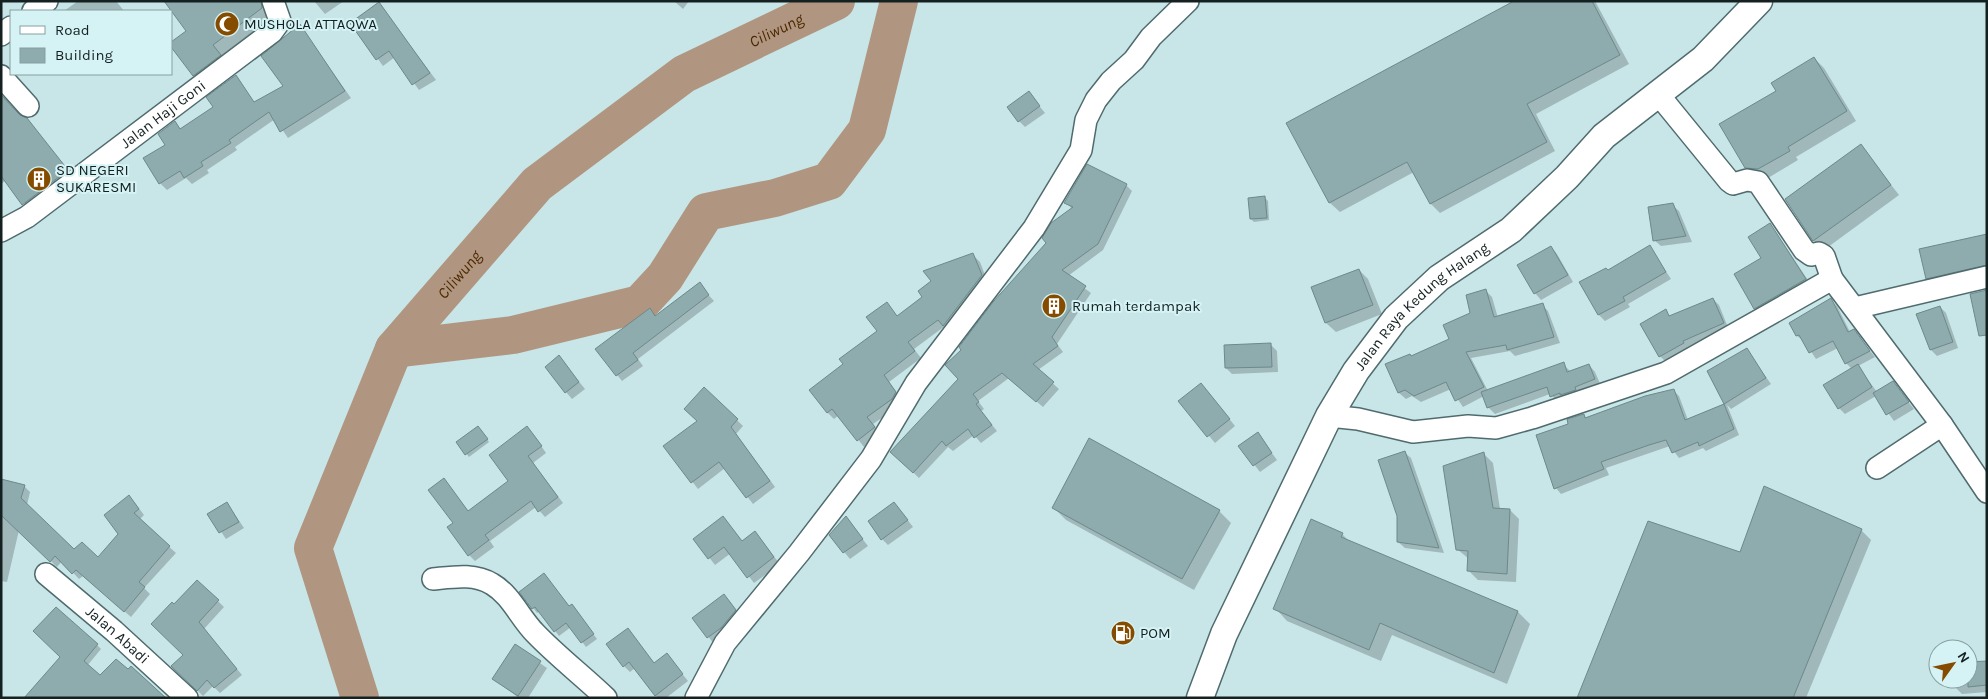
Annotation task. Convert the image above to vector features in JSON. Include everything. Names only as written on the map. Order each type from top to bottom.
[{"type":"main road","name":"Jalan Raya Kedung Halang","points":[[1200,698],[1224,634],[1329,416],[1356,371],[1396,318],[1439,278],[1511,230],[1567,177],[1604,136],[1703,59],[1746,7]]},
{"type":"street","points":[[34,10],[47,1]]},
{"type":"street","name":"Jalan Haji Goni","points":[[1,231],[27,217],[272,32],[280,21],[273,1]]},
{"type":"street","points":[[696,698],[725,643],[799,553],[871,459],[916,383],[1034,228],[1081,150],[1086,120],[1096,100],[1134,60],[1151,37],[1188,1]]},
{"type":"street","points":[[1,76],[28,106]]},
{"type":"street","points":[[1658,94],[1729,181],[1733,184],[1751,180],[1758,182],[1804,250],[1810,255],[1819,253],[1824,256],[1832,279],[1942,425],[1984,484],[1987,492]]},
{"type":"street","points":[[1855,308],[1987,277]]},
{"type":"street","points":[[1329,416],[1358,419],[1412,432],[1468,426],[1496,428],[1532,418],[1666,373],[1832,279]]},
{"type":"street","points":[[1877,468],[1942,425]]},
{"type":"street","name":"Jalan Abadi","points":[[46,574],[114,630],[186,698]]},
{"type":"street","points":[[433,579],[461,576],[478,578],[492,584],[504,593],[535,634],[606,698]]},
{"type":"building","points":[[164,1],[261,1],[262,8],[213,45],[221,55],[193,76],[172,48],[172,41],[186,31]]},
{"type":"building","points":[[1514,1],[1592,1],[1620,55],[1527,104],[1547,142],[1430,204],[1407,162],[1329,203],[1286,123]]},
{"type":"building","points":[[379,2],[430,73],[412,85],[389,51],[376,60],[350,23]]},
{"type":"building","points":[[300,24],[345,91],[280,132],[269,112],[229,140],[231,143],[201,162],[203,166],[184,178],[180,171],[159,184],[143,158],[165,145],[158,134],[175,121],[180,129],[213,107],[206,97],[236,75],[254,102],[283,86],[261,56]]},
{"type":"building","points":[[1814,57],[1847,111],[1788,147],[1790,151],[1758,169],[1745,168],[1719,124],[1776,91],[1771,83]]},
{"type":"building","points":[[1029,91],[1040,106],[1018,122],[1007,107]]},
{"type":"building","points":[[1,95],[19,114],[27,118],[68,170],[22,205],[1,176]]},
{"type":"building","points":[[1861,144],[1891,185],[1813,241],[1785,199]]},
{"type":"building","points":[[1087,164],[1127,184],[1098,244],[1062,270],[1086,286],[1052,337],[1058,346],[1033,364],[1054,382],[1036,402],[1002,373],[973,394],[979,402],[976,404],[992,425],[974,438],[968,429],[946,446],[942,441],[913,473],[890,452],[958,379],[945,365],[961,350],[959,347],[993,302],[1046,243],[1042,238],[1051,223],[1073,207],[1064,203]]},
{"type":"building","points":[[1265,196],[1267,218],[1250,219],[1248,198]]},
{"type":"building","points":[[1673,203],[1686,236],[1653,241],[1648,207]]},
{"type":"building","points":[[1770,223],[1806,279],[1754,309],[1734,274],[1761,258],[1748,237]]},
{"type":"building","points":[[1987,234],[1987,265],[1926,279],[1919,249]]},
{"type":"building","points":[[1650,245],[1666,272],[1623,297],[1625,301],[1598,315],[1579,282],[1606,268],[1608,270]]},
{"type":"building","points":[[1551,246],[1568,275],[1534,294],[1517,265]]},
{"type":"building","points":[[973,253],[982,275],[943,326],[938,320],[908,342],[915,351],[884,375],[896,392],[892,399],[867,417],[875,427],[857,441],[832,409],[827,413],[809,390],[843,364],[839,359],[877,331],[866,317],[887,302],[897,316],[922,297],[918,291],[931,281],[923,271]]},
{"type":"building","points":[[1359,269],[1373,305],[1325,323],[1311,287]]},
{"type":"building","points":[[700,282],[709,295],[633,353],[638,360],[616,376],[595,349],[650,308],[655,316]]},
{"type":"building","points":[[1486,289],[1494,317],[1543,303],[1554,337],[1507,350],[1506,345],[1466,352],[1484,387],[1455,401],[1446,382],[1414,396],[1405,390],[1398,393],[1385,364],[1410,354],[1411,356],[1449,339],[1443,325],[1470,313],[1466,295]]},
{"type":"building","points":[[1987,290],[1987,335],[1979,336],[1970,294]]},
{"type":"building","points":[[1713,298],[1724,323],[1683,341],[1684,343],[1659,357],[1640,324],[1666,309],[1669,316]]},
{"type":"building","points":[[1831,298],[1848,332],[1854,329],[1870,351],[1845,364],[1833,341],[1809,353],[1799,335],[1796,336],[1789,323]]},
{"type":"building","points":[[1940,306],[1953,342],[1930,350],[1916,314]]},
{"type":"building","points":[[1271,343],[1272,367],[1225,368],[1224,345]]},
{"type":"building","points":[[1747,348],[1766,378],[1724,404],[1707,371]]},
{"type":"building","points":[[559,355],[579,382],[565,393],[545,367]]},
{"type":"building","points":[[1564,362],[1567,372],[1589,364],[1595,379],[1575,387],[1576,390],[1560,395],[1560,393],[1550,397],[1547,387],[1487,408],[1481,392]]},
{"type":"building","points":[[1858,364],[1872,387],[1838,409],[1823,385]]},
{"type":"building","points":[[1893,381],[1909,402],[1886,415],[1873,393]]},
{"type":"building","points":[[1201,383],[1230,419],[1207,437],[1178,401]]},
{"type":"building","points":[[704,387],[738,419],[731,427],[770,481],[746,498],[719,462],[691,483],[663,446],[697,421],[684,409]]},
{"type":"building","points":[[1674,389],[1685,420],[1724,404],[1734,429],[1699,446],[1698,442],[1672,453],[1666,440],[1649,445],[1601,462],[1604,469],[1554,489],[1536,435],[1568,424],[1567,419],[1584,414],[1585,418],[1645,396]]},
{"type":"building","points":[[478,426],[488,439],[465,455],[456,442]]},
{"type":"building","points":[[527,426],[542,446],[528,456],[558,497],[538,512],[531,501],[485,535],[489,540],[468,556],[447,527],[453,523],[428,490],[444,478],[468,511],[508,481],[489,455]]},
{"type":"building","points":[[1258,432],[1272,453],[1253,466],[1238,446]]},
{"type":"building","points":[[1089,438],[1220,510],[1182,579],[1052,508]]},
{"type":"building","points":[[1405,451],[1439,548],[1397,542],[1397,516],[1378,460]]},
{"type":"building","points":[[1484,452],[1493,508],[1510,509],[1507,574],[1467,571],[1468,551],[1456,550],[1443,466]]},
{"type":"building","points":[[1,479],[25,485],[21,498],[74,549],[82,542],[98,557],[118,534],[104,515],[129,495],[139,509],[134,513],[170,546],[139,582],[145,587],[124,612],[76,570],[72,574],[55,556],[50,562],[1,515]]},
{"type":"building","points":[[1764,486],[1862,529],[1793,698],[1577,698],[1648,521],[1740,552]]},
{"type":"building","points":[[227,502],[239,522],[219,533],[207,514]]},
{"type":"building","points":[[894,502],[908,520],[881,540],[868,521]]},
{"type":"building","points":[[723,516],[742,541],[755,531],[774,557],[747,578],[724,547],[708,559],[693,539]]},
{"type":"building","points":[[846,516],[863,539],[843,553],[829,535]]},
{"type":"building","points":[[1311,519],[1343,533],[1341,537],[1518,611],[1494,673],[1380,623],[1369,650],[1273,609]]},
{"type":"building","points":[[544,573],[569,606],[572,604],[594,634],[581,643],[566,623],[554,632],[535,607],[532,609],[519,592]]},
{"type":"building","points":[[197,580],[219,600],[199,622],[237,669],[214,688],[207,680],[197,691],[171,666],[183,655],[151,624]]},
{"type":"building","points":[[724,594],[736,610],[721,628],[707,638],[692,618]]},
{"type":"building","points":[[56,607],[98,644],[84,661],[100,675],[116,659],[128,669],[131,666],[166,698],[24,698],[60,657],[33,631]]},
{"type":"building","points":[[628,628],[654,663],[667,653],[683,674],[655,696],[629,662],[623,667],[606,644]]},
{"type":"building","points":[[515,644],[541,661],[518,696],[492,679]]},
{"type":"building","points":[[1978,661],[1987,661],[1987,685],[1978,686]]},
{"type":"waterway","name":"Ciliwung","points":[[360,698],[313,548],[394,349],[537,184],[684,74],[836,1]]},
{"type":"waterway","points":[[394,349],[513,335],[640,304],[665,277],[706,212],[775,198],[829,181],[867,130],[899,1]]},
{"type":"place","name":"MUSHOLA ATTAQWA","points":[[227,24]]},
{"type":"place","name":"SD NEGERI SUKARESMI","points":[[39,179]]},
{"type":"place","name":"Rumah terdampak","points":[[1054,306]]},
{"type":"place","name":"POM","points":[[1123,633]]}]
